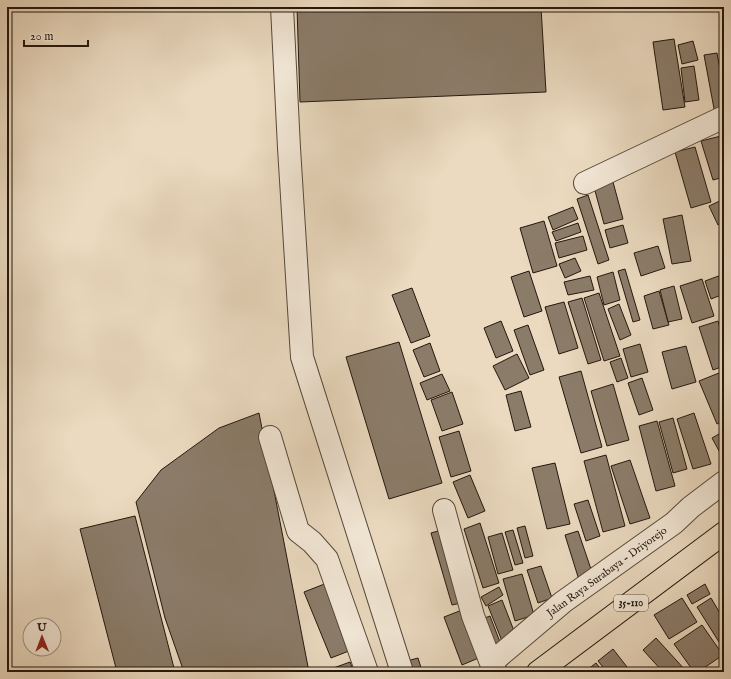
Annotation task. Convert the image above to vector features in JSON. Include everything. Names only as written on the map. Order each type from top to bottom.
[{"type":"main road","name":"35-110","points":[[538,672],[724,533]]},
{"type":"street","points":[[282,7],[302,358],[402,672]]},
{"type":"street","points":[[585,183],[724,117]]},
{"type":"street","points":[[270,437],[298,531],[312,542],[327,559],[367,672]]},
{"type":"street","name":"Jalan Raya Surabaya - Driyorejo","points":[[494,668],[563,602],[674,523],[690,507],[724,482]]},
{"type":"street","points":[[444,510],[473,616],[494,668]]},
{"type":"building","points":[[297,7],[541,7],[546,92],[300,102]]},
{"type":"building","points":[[674,39],[685,107],[663,110],[653,42]]},
{"type":"building","points":[[693,41],[698,60],[682,64],[678,45]]},
{"type":"building","points":[[717,53],[724,92],[724,112],[715,114],[704,55]]},
{"type":"building","points":[[694,66],[699,100],[685,102],[681,68]]},
{"type":"building","points":[[721,136],[724,146],[724,177],[713,180],[701,141]]},
{"type":"building","points":[[695,147],[711,202],[691,208],[675,152]]},
{"type":"building","points":[[613,182],[623,219],[604,224],[594,187]]},
{"type":"building","points":[[588,195],[609,260],[598,264],[577,199]]},
{"type":"building","points":[[724,199],[724,222],[718,225],[709,206]]},
{"type":"building","points":[[573,207],[578,219],[553,230],[548,217]]},
{"type":"building","points":[[682,215],[691,261],[672,264],[663,219]]},
{"type":"building","points":[[544,221],[557,266],[533,273],[520,228]]},
{"type":"building","points":[[578,223],[581,232],[556,241],[552,232]]},
{"type":"building","points":[[623,225],[628,243],[610,248],[605,230]]},
{"type":"building","points":[[583,236],[587,250],[559,258],[555,243]]},
{"type":"building","points":[[658,246],[665,268],[641,276],[634,253]]},
{"type":"building","points":[[575,258],[581,271],[565,278],[559,264]]},
{"type":"building","points":[[625,269],[640,320],[633,322],[618,271]]},
{"type":"building","points":[[529,271],[542,311],[524,317],[511,277]]},
{"type":"building","points":[[613,272],[620,300],[604,305],[597,277]]},
{"type":"building","points":[[724,274],[724,294],[711,299],[705,281]]},
{"type":"building","points":[[590,276],[594,290],[568,295],[564,282]]},
{"type":"building","points":[[702,279],[714,316],[692,323],[680,286]]},
{"type":"building","points":[[674,286],[682,319],[668,322],[660,290]]},
{"type":"building","points":[[412,288],[430,336],[411,343],[392,295]]},
{"type":"building","points":[[659,291],[669,325],[653,329],[644,296]]},
{"type":"building","points":[[599,293],[620,356],[604,361],[584,298]]},
{"type":"building","points":[[582,298],[601,360],[588,364],[568,302]]},
{"type":"building","points":[[564,302],[578,348],[559,354],[545,307]]},
{"type":"building","points":[[619,304],[631,335],[620,340],[608,309]]},
{"type":"building","points":[[501,321],[513,351],[496,358],[484,328]]},
{"type":"building","points":[[718,321],[724,341],[724,366],[713,370],[699,327]]},
{"type":"building","points":[[528,325],[544,370],[530,375],[514,330]]},
{"type":"building","points":[[399,342],[442,483],[389,499],[346,357]]},
{"type":"building","points":[[430,343],[440,371],[424,377],[413,350]]},
{"type":"building","points":[[640,344],[648,372],[631,377],[623,349]]},
{"type":"building","points":[[686,346],[696,382],[672,389],[662,352]]},
{"type":"building","points":[[517,354],[529,378],[505,390],[493,366]]},
{"type":"building","points":[[621,358],[628,378],[617,382],[610,362]]},
{"type":"building","points":[[581,371],[602,447],[581,453],[559,377]]},
{"type":"building","points":[[719,373],[724,385],[724,421],[717,424],[699,381]]},
{"type":"building","points":[[442,374],[450,391],[427,400],[420,383]]},
{"type":"building","points":[[642,378],[653,410],[639,415],[628,383]]},
{"type":"building","points":[[613,384],[629,440],[607,446],[591,391]]},
{"type":"building","points":[[521,391],[531,427],[515,431],[506,395]]},
{"type":"building","points":[[452,392],[463,424],[442,431],[431,400]]},
{"type":"building","points":[[259,413],[309,672],[184,672],[165,618],[136,502],[161,470],[219,428]]},
{"type":"building","points":[[694,413],[711,464],[693,469],[677,419]]},
{"type":"building","points":[[673,418],[687,469],[673,473],[659,422]]},
{"type":"building","points":[[657,421],[675,486],[656,491],[639,426]]},
{"type":"building","points":[[459,431],[471,471],[451,477],[439,437]]},
{"type":"building","points":[[724,431],[724,460],[712,438]]},
{"type":"building","points":[[606,455],[625,526],[603,532],[584,461]]},
{"type":"building","points":[[630,460],[650,518],[630,524],[611,466]]},
{"type":"building","points":[[555,463],[570,524],[547,529],[532,468]]},
{"type":"building","points":[[470,475],[485,511],[468,518],[453,482]]},
{"type":"building","points":[[588,500],[600,536],[586,541],[574,504]]},
{"type":"building","points":[[135,516],[175,672],[117,672],[80,529]]},
{"type":"building","points":[[480,523],[499,583],[483,588],[464,529]]},
{"type":"building","points":[[525,526],[533,556],[525,558],[517,528]]},
{"type":"building","points":[[445,529],[465,602],[452,605],[431,533]]},
{"type":"building","points":[[513,530],[523,563],[515,565],[505,532]]},
{"type":"building","points":[[578,531],[593,575],[579,580],[565,535]]},
{"type":"building","points":[[502,533],[513,570],[498,574],[488,537]]},
{"type":"building","points":[[541,566],[552,598],[538,603],[527,570]]},
{"type":"building","points":[[522,574],[534,615],[515,621],[503,579]]},
{"type":"building","points":[[327,583],[354,649],[331,658],[304,592]]},
{"type":"building","points":[[705,584],[710,594],[692,604],[687,595]]},
{"type":"building","points":[[499,587],[503,595],[486,606],[481,597]]},
{"type":"building","points":[[682,598],[697,622],[669,639],[654,615]]},
{"type":"building","points":[[711,598],[724,620],[724,650],[697,607]]},
{"type":"building","points":[[502,600],[516,636],[502,641],[488,606]]},
{"type":"building","points":[[462,610],[481,657],[462,665],[444,617]]},
{"type":"building","points":[[490,616],[500,642],[487,647],[477,621]]},
{"type":"building","points":[[702,625],[723,655],[698,672],[694,672],[674,644]]},
{"type":"building","points":[[656,638],[687,672],[663,672],[643,650]]},
{"type":"building","points":[[613,649],[631,672],[607,672],[598,661]]},
{"type":"building","points":[[418,658],[422,671],[406,672],[403,662]]},
{"type":"building","points":[[350,662],[354,672],[328,672],[328,670]]},
{"type":"building","points":[[596,663],[603,672],[589,672],[587,670]]}]
